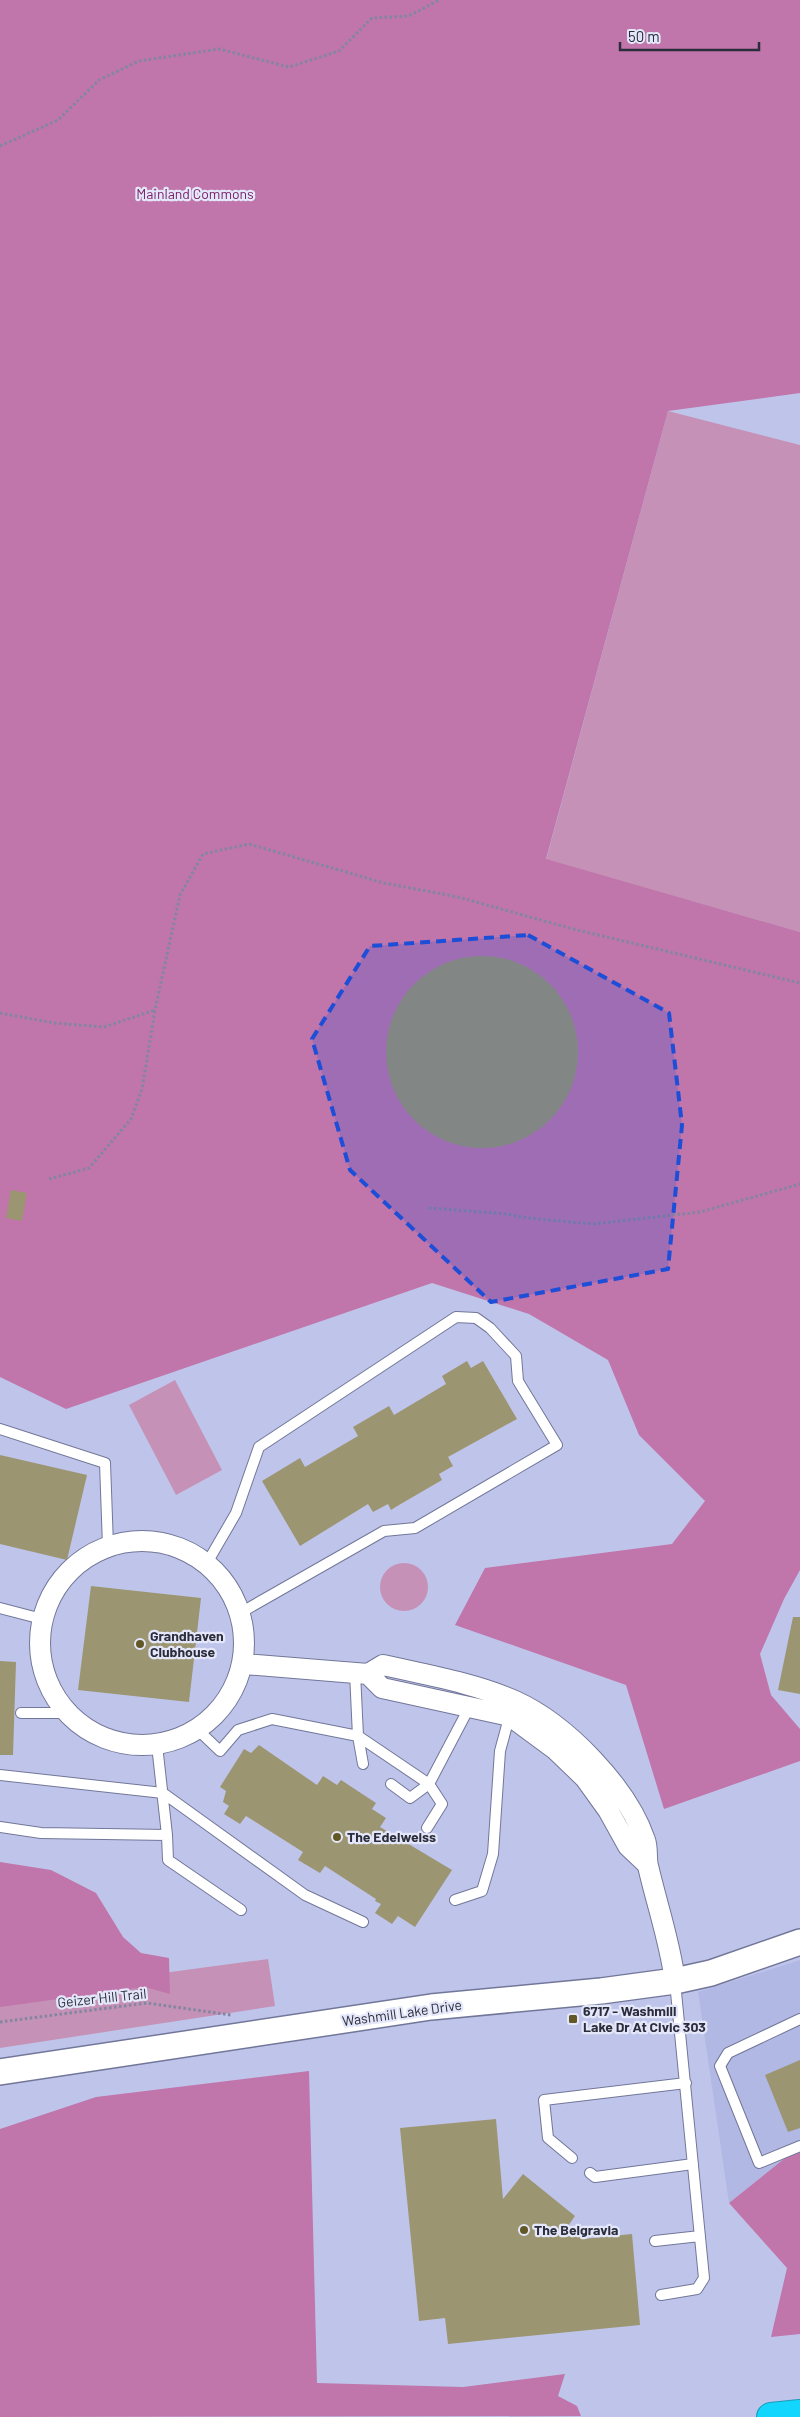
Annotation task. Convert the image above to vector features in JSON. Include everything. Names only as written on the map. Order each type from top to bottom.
[{"type":"highway","points":[[771,2417],[800,2414]]},
{"type":"street","points":[[142,1540],[176,1546],[207,1563],[230,1588],[243,1621],[244,1664],[235,1688],[216,1715],[189,1735],[157,1745],[124,1745],[92,1734],[66,1713],[48,1685],[39,1652],[42,1619],[55,1588],[77,1563],[108,1546],[142,1540]]},
{"type":"street","points":[[244,1664],[361,1674],[382,1688],[470,1706],[512,1709]]},
{"type":"street","points":[[361,1674],[383,1664],[469,1685],[512,1709],[585,1778],[608,1810],[628,1846],[647,1864],[671,1948],[675,1981]]},
{"type":"street","name":"Washmill Lake Drive","points":[[0,2072],[431,2007],[601,1992],[675,1981],[711,1973],[800,1942]]},
{"type":"lane","points":[[207,1563],[236,1513],[259,1447],[456,1317],[476,1318],[490,1328],[516,1356],[518,1381],[557,1445],[415,1528],[384,1530],[240,1613]]},
{"type":"lane","points":[[0,1429],[105,1463],[108,1546]]},
{"type":"lane","points":[[0,1608],[42,1619]]},
{"type":"lane","points":[[361,1674],[358,1736],[363,1764]]},
{"type":"lane","points":[[390,1784],[410,1798],[429,1784],[470,1706]]},
{"type":"lane","points":[[455,1900],[482,1891],[493,1854],[500,1751],[512,1709]]},
{"type":"lane","points":[[21,1713],[66,1713]]},
{"type":"lane","points":[[197,1729],[220,1751],[238,1730],[272,1719],[358,1736],[429,1784],[442,1804],[427,1828]]},
{"type":"lane","points":[[157,1745],[168,1860],[241,1910]]},
{"type":"lane","points":[[0,1775],[163,1793],[305,1895],[363,1922]]},
{"type":"lane","points":[[0,1827],[41,1833],[167,1835]]},
{"type":"lane","points":[[661,2295],[697,2289],[704,2278],[675,1981]]},
{"type":"lane","points":[[800,2019],[728,2053],[720,2066],[759,2163],[800,2146]]},
{"type":"lane","points":[[572,2158],[548,2138],[544,2100],[686,2083]]},
{"type":"lane","points":[[590,2173],[595,2177],[693,2164]]},
{"type":"lane","points":[[655,2241],[700,2236]]},
{"type":"path","points":[[0,146],[58,120],[99,80],[139,61],[219,49],[288,67],[339,51],[372,18],[409,16],[439,0]]},
{"type":"path","points":[[49,1178],[90,1168],[131,1119],[142,1089],[155,1010],[180,895],[203,854],[249,844],[384,883],[458,897],[573,929],[800,983]]},
{"type":"path","points":[[0,1013],[54,1023],[104,1027],[155,1010]]},
{"type":"path","points":[[429,1208],[507,1214],[527,1218],[593,1224],[700,1212],[800,1184]]},
{"type":"path","name":"Geizer Hill Trail","points":[[0,2022],[147,2003],[228,2014],[236,2018]]},
{"type":"highlighted area","points":[[528,935],[669,1013],[682,1125],[668,1269],[491,1302],[350,1170],[312,1039],[370,946]]},
{"type":"shaded area","points":[[668,411],[800,445],[800,932],[546,860]]},
{"type":"shaded area","points":[[175,1380],[222,1470],[176,1495],[129,1405]]},
{"type":"shaded area","points":[[404,1563],[413,1565],[421,1570],[426,1578],[428,1587],[426,1596],[421,1604],[413,1609],[404,1611],[395,1609],[387,1604],[382,1596],[380,1587],[382,1578],[387,1570],[395,1565]]},
{"type":"shaded area","points":[[268,1959],[275,2006],[0,2048],[0,1992],[7,1994]]},
{"type":"shaded area","points":[[800,1960],[800,2146],[729,2203],[698,1992]]},
{"type":"green space","name":"Mainland Commons","points":[[0,0],[800,0],[800,393],[668,411],[546,859],[800,932],[800,1570],[784,1599],[760,1654],[771,1695],[800,1729],[800,1761],[664,1809],[626,1685],[455,1625],[485,1568],[672,1544],[705,1501],[639,1435],[608,1360],[529,1314],[432,1283],[66,1409],[0,1377]]},
{"type":"green space","points":[[0,1862],[51,1870],[96,1893],[123,1937],[141,1953],[169,1958],[170,1994],[145,1987],[0,2007]]},
{"type":"green space","points":[[309,2071],[317,2383],[463,2387],[565,2374],[558,2396],[577,2406],[581,2416],[0,2417],[0,2129],[96,2097]]},
{"type":"green space","points":[[800,2146],[800,2334],[771,2337],[787,2268],[729,2203]]},
{"type":"building","points":[[473,956],[491,956],[519,963],[535,972],[550,984],[562,999],[571,1015],[578,1043],[578,1061],[571,1089],[562,1105],[550,1120],[535,1132],[519,1141],[491,1148],[473,1148],[454,1144],[437,1137],[421,1126],[408,1113],[397,1097],[390,1080],[386,1061],[386,1043],[390,1024],[397,1007],[408,991],[421,978],[437,967],[454,960]]},
{"type":"building","points":[[11,1190],[27,1193],[22,1221],[6,1218]]},
{"type":"building","points":[[467,1361],[471,1368],[483,1361],[517,1419],[448,1457],[453,1466],[439,1474],[442,1480],[391,1510],[388,1504],[373,1512],[368,1504],[300,1546],[262,1481],[300,1458],[305,1467],[358,1436],[353,1427],[389,1406],[394,1415],[446,1384],[442,1376]]},
{"type":"building","points":[[0,1455],[87,1475],[67,1560],[0,1544]]},
{"type":"building","name":"Grandhaven Clubhouse","points":[[91,1586],[201,1598],[189,1702],[78,1690]]},
{"type":"building","points":[[793,1617],[800,1617],[800,1694],[778,1690]]},
{"type":"building","points":[[0,1661],[16,1662],[13,1755],[0,1755]]},
{"type":"building","name":"The Edelweiss","points":[[259,1745],[317,1785],[323,1776],[337,1785],[341,1780],[376,1803],[372,1809],[386,1818],[380,1827],[452,1870],[415,1927],[398,1916],[392,1924],[375,1913],[381,1904],[375,1901],[376,1899],[325,1866],[320,1873],[298,1860],[303,1852],[246,1816],[240,1824],[224,1814],[229,1806],[223,1802],[226,1791],[220,1787],[244,1749],[251,1753]]},
{"type":"building","points":[[800,2060],[800,2128],[788,2132],[765,2075]]},
{"type":"building","name":"The Belgravia","points":[[496,2119],[503,2199],[523,2174],[575,2216],[568,2226],[583,2239],[632,2234],[640,2325],[448,2344],[445,2318],[419,2321],[400,2128]]},
{"type":"place","name":"Grandhaven Clubhouse","points":[[140,1644]]},
{"type":"place","name":"The Edelweiss","points":[[337,1837]]},
{"type":"place","name":"6717 - Washmill Lake Dr At Civic 303","points":[[573,2019]]},
{"type":"place","name":"The Belgravia","points":[[524,2230]]}]
